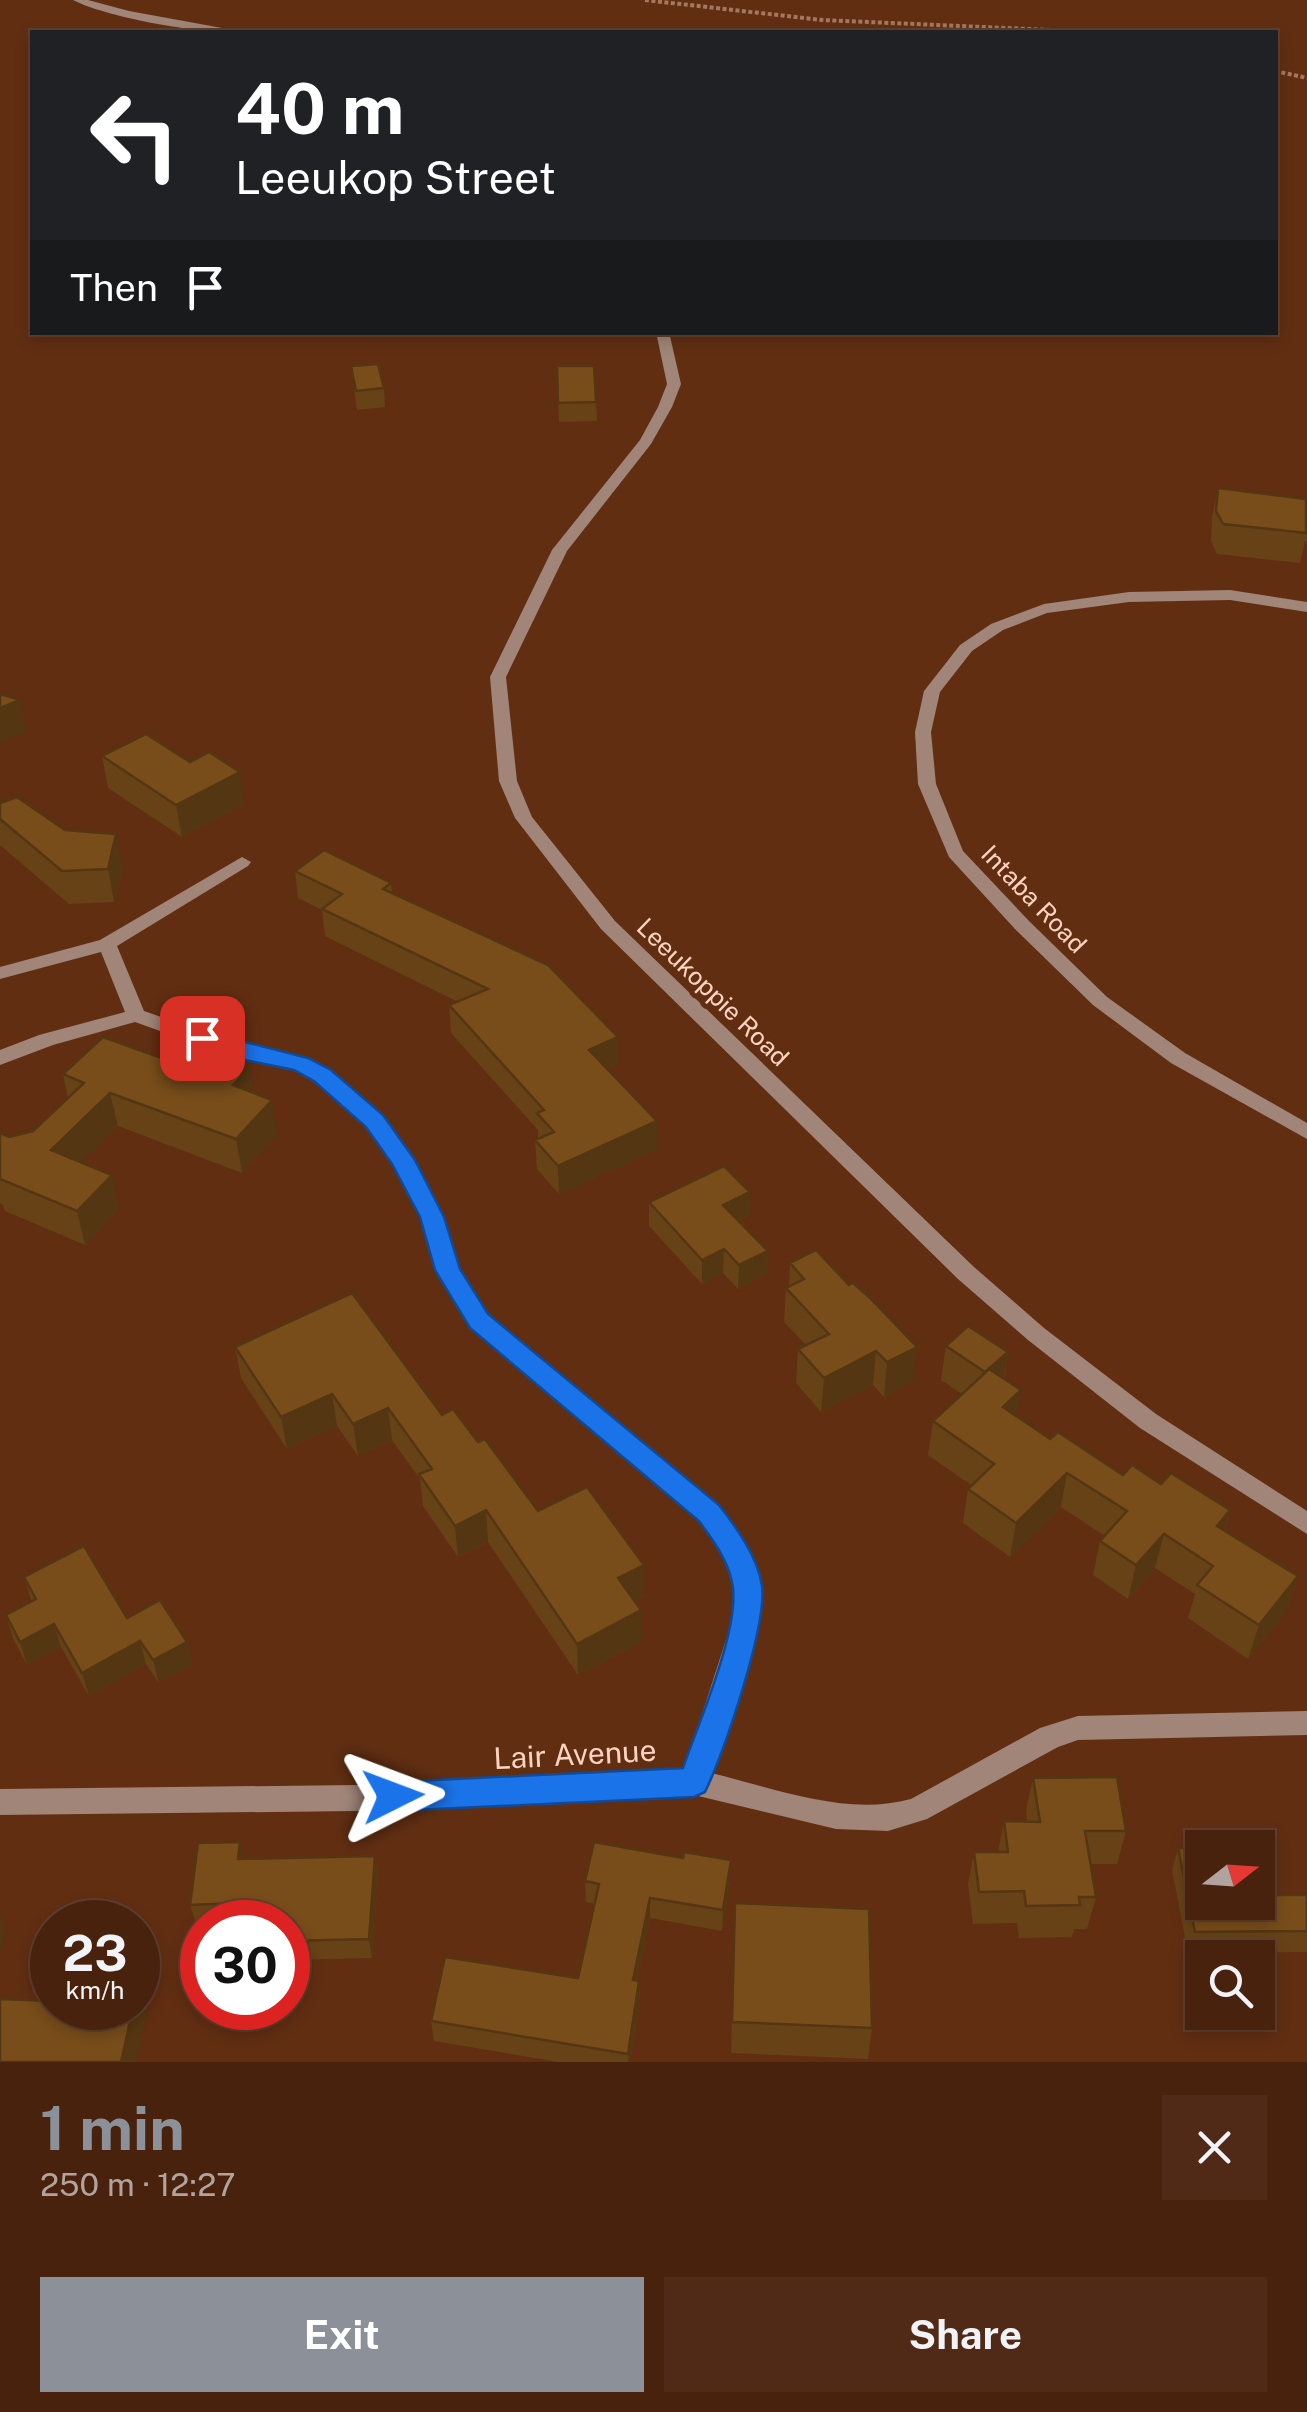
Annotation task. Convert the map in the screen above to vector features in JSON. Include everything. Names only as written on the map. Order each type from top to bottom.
[{"type":"street","points":[[78,0],[128,14],[226,30]]},
{"type":"street","name":"Leeukoppie Road","points":[[663,335],[674,384],[666,407],[646,441],[560,550],[498,677],[508,781],[524,818],[608,924],[966,1273],[1036,1334],[1148,1421],[1307,1524]]},
{"type":"street","name":"Intaba Road","points":[[1307,606],[1230,595],[1129,596],[1044,609],[997,627],[966,648],[932,691],[924,732],[926,784],[955,853],[1022,925],[1100,1000],[1178,1058],[1307,1132]]},
{"type":"street","points":[[0,973],[107,944],[242,862]]},
{"type":"street","points":[[107,944],[136,1015]]},
{"type":"street","points":[[0,1058],[46,1040],[136,1015],[231,1049],[300,1064],[339,1089],[374,1121],[402,1160],[432,1217],[448,1270],[479,1321],[709,1513],[729,1539],[748,1585],[748,1612],[694,1782]]},
{"type":"street","name":"Lair Avenue","points":[[0,1802],[356,1798],[694,1782],[836,1816],[888,1818],[916,1810],[1050,1737],[1078,1728],[1307,1723]]},
{"type":"path","points":[[645,0],[822,20],[1052,30]]},
{"type":"path","points":[[1278,72],[1307,78]]},
{"type":"building","points":[[378,364],[384,388],[356,391],[351,366]]},
{"type":"building","points":[[557,366],[594,366],[596,402],[558,403]]},
{"type":"building","points":[[1218,488],[1306,499],[1306,533],[1223,524],[1216,511]]},
{"type":"building","points":[[0,694],[20,700],[0,708]]},
{"type":"building","points":[[146,734],[190,762],[209,752],[240,772],[176,805],[102,756]]},
{"type":"building","points":[[17,797],[65,830],[116,834],[108,869],[62,871],[0,819],[0,803]]},
{"type":"building","points":[[324,850],[391,883],[383,889],[548,965],[618,1037],[589,1050],[657,1121],[558,1166],[535,1140],[554,1132],[537,1113],[544,1110],[449,1005],[488,989],[322,909],[342,894],[295,871]]},
{"type":"building","points":[[103,1037],[184,1066],[212,1039],[247,1052],[229,1070],[243,1075],[233,1085],[272,1100],[236,1139],[110,1093],[51,1150],[112,1175],[77,1211],[0,1179],[0,1133],[9,1137],[33,1131],[84,1083],[63,1074]]},
{"type":"building","points":[[724,1166],[750,1192],[723,1205],[768,1251],[739,1265],[724,1249],[702,1260],[649,1202]]},
{"type":"building","points":[[816,1250],[917,1347],[887,1362],[876,1351],[824,1378],[798,1349],[829,1334],[786,1288],[804,1279],[790,1263]]},
{"type":"building","points":[[352,1293],[442,1415],[453,1409],[478,1442],[485,1439],[538,1511],[587,1487],[644,1565],[618,1578],[641,1610],[577,1644],[486,1510],[455,1526],[419,1474],[432,1469],[388,1408],[353,1424],[332,1394],[281,1417],[235,1347]]},
{"type":"building","points":[[968,1326],[1008,1352],[985,1372],[946,1346]]},
{"type":"building","points":[[989,1369],[1021,1390],[1003,1407],[1050,1439],[1058,1432],[1123,1475],[1132,1465],[1161,1484],[1171,1473],[1230,1510],[1217,1526],[1298,1576],[1259,1625],[1197,1585],[1213,1566],[1164,1534],[1136,1565],[1100,1541],[1127,1511],[1067,1473],[1016,1523],[968,1489],[994,1464],[933,1421]]},
{"type":"building","points":[[84,1546],[127,1618],[160,1600],[187,1642],[153,1660],[140,1641],[82,1673],[54,1624],[20,1642],[6,1615],[36,1599],[24,1577]]},
{"type":"building","points":[[1117,1777],[1126,1831],[1085,1831],[1096,1897],[1079,1897],[1080,1905],[1026,1906],[1024,1891],[979,1892],[974,1852],[1008,1852],[1004,1821],[1040,1822],[1033,1778]]},
{"type":"building","points":[[240,1842],[238,1859],[375,1856],[369,1939],[310,1940],[310,1900],[191,1900],[198,1843]]},
{"type":"building","points":[[594,1842],[683,1858],[684,1852],[731,1860],[723,1910],[650,1898],[633,1980],[639,1981],[628,2054],[431,2021],[445,1957],[578,1978],[599,1884],[585,1881]]},
{"type":"building","points":[[1178,1848],[1185,1848],[1185,1883]]},
{"type":"building","points":[[1275,1895],[1307,1895],[1307,1931],[1195,1932],[1193,1920],[1275,1920]]},
{"type":"building","points":[[735,1903],[869,1909],[872,2028],[732,2022]]},
{"type":"building","points":[[0,1999],[30,2000],[30,2030],[128,2030],[121,2062],[0,2062]]},
{"type":"route","points":[[202,1038],[231,1049],[300,1064],[339,1089],[374,1121],[402,1160],[432,1217],[448,1270],[479,1321],[709,1513],[729,1539],[748,1585],[743,1636],[694,1782],[393,1796]]}]
